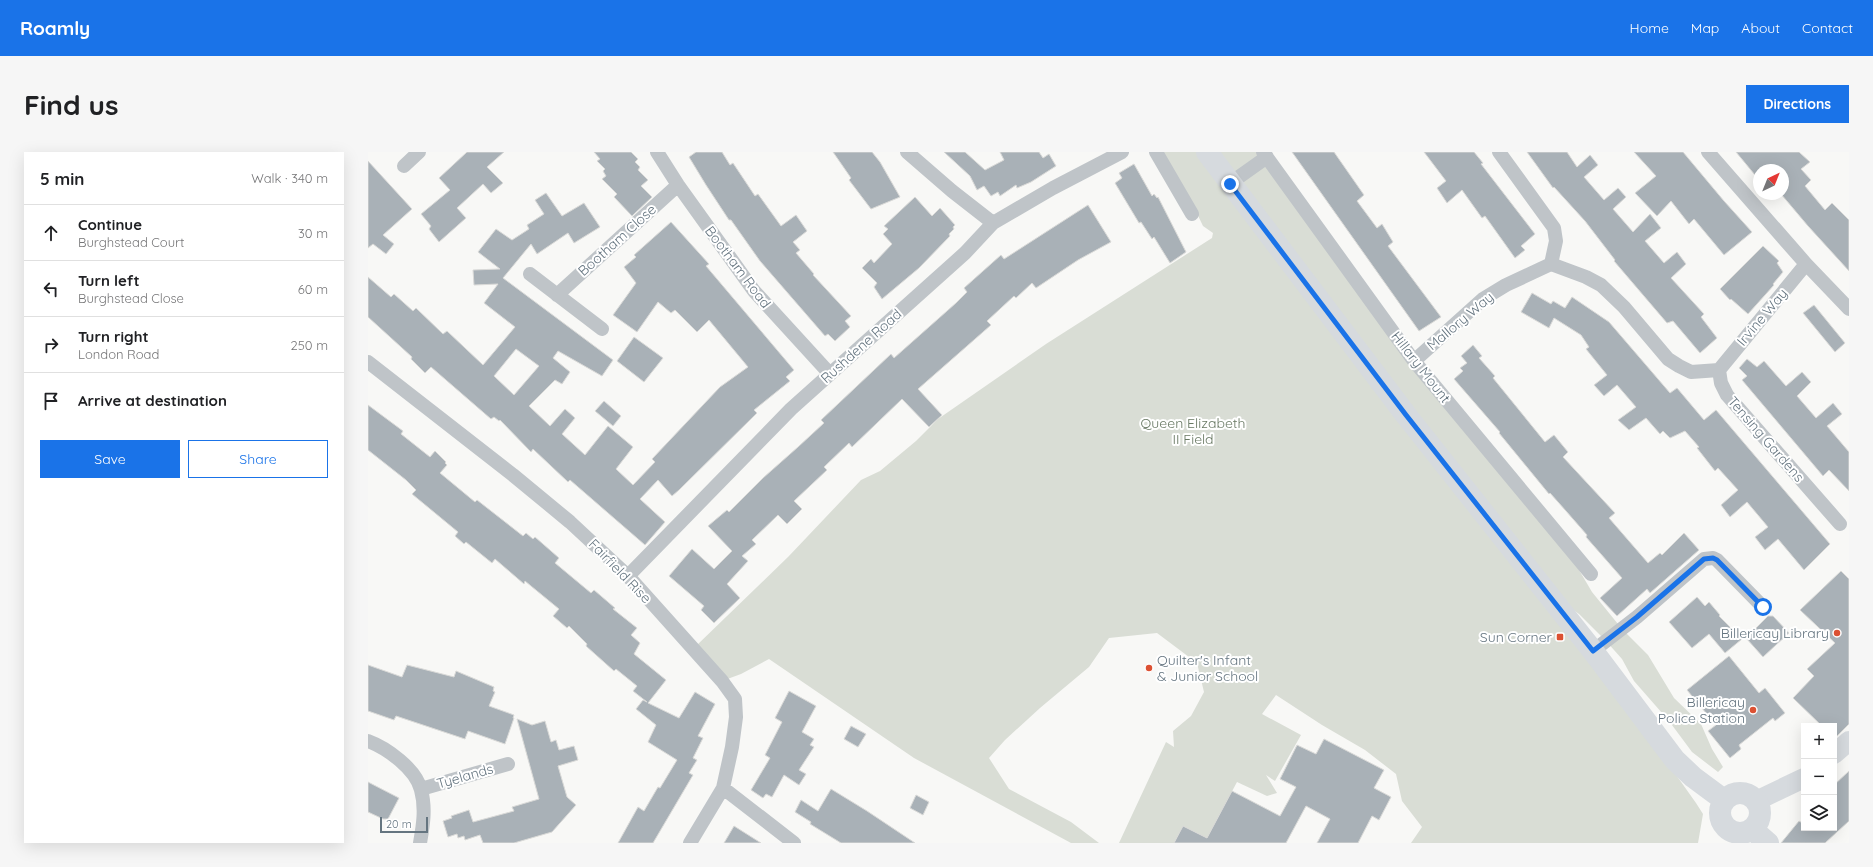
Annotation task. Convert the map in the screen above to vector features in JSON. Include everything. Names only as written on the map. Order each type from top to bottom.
[{"type":"main road","points":[[1207,152],[1406,415],[1593,651],[1675,760],[1693,777],[1724,800]]},
{"type":"main road","points":[[1837,751],[1849,741]]},
{"type":"main road","points":[[1756,801],[1801,779]]},
{"type":"main road","points":[[1740,793],[1747,794],[1756,801],[1760,814],[1758,822],[1760,836],[1739,833],[1724,836],[1720,819],[1720,809],[1724,800],[1732,794],[1740,793]]},
{"type":"street","points":[[404,166],[419,152]]},
{"type":"street","name":"Bootham Road","points":[[657,152],[678,185],[754,291],[830,374]]},
{"type":"street","points":[[907,152],[952,191],[993,223]]},
{"type":"street","name":"Rushdene Road","points":[[628,576],[791,409],[965,253],[993,223],[1053,188],[1122,152]]},
{"type":"street","points":[[1156,152],[1192,214]]},
{"type":"street","points":[[1499,152],[1554,228],[1556,241],[1551,264],[1586,277],[1601,285],[1624,307],[1668,359],[1679,366],[1691,372],[1719,370]]},
{"type":"street","points":[[1708,152],[1806,264],[1849,309]]},
{"type":"street","points":[[1230,184],[1265,155]]},
{"type":"street","name":"Hillary Mount","points":[[1265,155],[1414,361],[1591,574]]},
{"type":"street","name":"Bootham Close","points":[[557,294],[678,185]]},
{"type":"street","name":"Mallory Way","points":[[1414,361],[1483,299],[1506,285],[1551,264]]},
{"type":"street","name":"Irvine Way","points":[[1719,370],[1806,264]]},
{"type":"street","points":[[530,274],[602,329]]},
{"type":"street","name":"Fairfield Rise","points":[[368,362],[519,480],[570,522],[628,576],[722,681],[735,699],[736,717],[724,788],[690,843]]},
{"type":"street","name":"Tensing Gardens","points":[[1719,370],[1721,384],[1727,395],[1840,524]]},
{"type":"street","points":[[1593,651],[1637,617],[1704,559],[1713,558],[1717,560],[1763,607]]},
{"type":"street","name":"Tyelands","points":[[368,741],[380,745],[402,763],[413,775],[421,789],[424,819],[420,843]]},
{"type":"street","name":"Tyelands","points":[[421,789],[508,764]]},
{"type":"street","points":[[724,788],[794,843]]},
{"type":"green space","name":"Queen Elizabeth II Field","points":[[1156,152],[1263,152],[1572,558],[1592,592],[1622,629],[1648,655],[1674,698],[1701,724],[1712,749],[1723,767],[1718,772],[1692,752],[1669,721],[1634,681],[1622,659],[1606,641],[1579,614],[1545,590],[1703,814],[1698,843],[1411,843],[1422,827],[1402,801],[1396,774],[1365,750],[1322,725],[1276,695],[1262,714],[1301,735],[1275,781],[1266,775],[1277,793],[1267,796],[1237,782],[1207,838],[1183,826],[1174,843],[1119,843],[1166,742],[1174,747],[1173,731],[1191,716],[1204,692],[1197,663],[1157,633],[1109,638],[1089,667],[1040,708],[1005,740],[989,758],[1009,789],[1071,822],[1099,843],[1071,843],[914,758],[769,659],[741,674],[722,681],[696,646],[789,556],[861,480],[880,471],[916,441],[938,419],[1046,344],[1212,238],[1213,233],[1203,226],[1190,199]]},
{"type":"building","points":[[467,152],[504,152],[487,167],[503,183],[491,193],[483,184],[457,208],[466,218],[439,242],[429,229],[431,226],[421,214],[450,190],[439,178]]},
{"type":"building","points":[[594,152],[631,152],[638,159],[635,162],[640,167],[638,170],[648,180],[641,186],[652,197],[632,216],[614,197],[617,194],[602,179],[606,176],[603,171],[605,169],[597,161],[600,159]]},
{"type":"building","points":[[696,152],[722,152],[730,165],[733,163],[755,196],[758,194],[781,226],[796,215],[807,231],[793,242],[800,250],[796,253],[814,274],[813,275],[851,316],[845,321],[850,327],[835,341],[828,334],[825,336],[760,261],[731,220],[729,220],[689,157]]},
{"type":"building","points":[[833,152],[872,152],[880,162],[900,197],[871,209],[849,180],[851,178]]},
{"type":"building","points":[[944,152],[965,152],[985,170],[1004,160],[1000,152],[1039,152],[1043,158],[1049,154],[1056,166],[1031,182],[1017,188],[1016,185],[1000,196],[998,192],[991,196],[984,186],[977,190],[970,176]]},
{"type":"building","points":[[1292,152],[1334,152],[1364,195],[1357,201],[1377,228],[1382,224],[1393,242],[1388,246],[1441,317],[1419,331]]},
{"type":"building","points":[[1424,152],[1474,152],[1483,163],[1481,164],[1535,234],[1521,246],[1525,250],[1515,258],[1485,216],[1482,218],[1462,190],[1447,203],[1437,188],[1446,181]]},
{"type":"building","points":[[1527,152],[1567,152],[1577,167],[1590,155],[1598,165],[1584,177],[1604,200],[1618,188],[1626,197],[1613,209],[1633,232],[1650,214],[1661,228],[1645,241],[1664,263],[1677,252],[1686,264],[1671,278],[1704,314],[1701,317],[1717,338],[1700,353],[1673,321],[1667,323],[1614,261],[1615,260],[1585,221],[1554,187],[1553,188]]},
{"type":"building","points":[[1634,152],[1683,152],[1752,232],[1724,255],[1694,219],[1689,224],[1671,201],[1657,216],[1635,193],[1656,176]]},
{"type":"building","points":[[1736,152],[1799,152],[1810,162],[1801,169],[1811,180],[1805,186],[1825,210],[1832,203],[1849,220],[1849,271],[1786,200],[1789,200],[1789,164],[1753,164],[1753,173]]},
{"type":"building","points":[[368,161],[412,209],[383,235],[394,244],[386,254],[373,244],[368,248]]},
{"type":"building","points":[[1134,164],[1152,196],[1154,194],[1157,198],[1158,197],[1186,252],[1170,263],[1154,237],[1152,239],[1141,222],[1139,223],[1115,183],[1122,178],[1119,173]]},
{"type":"building","points":[[546,193],[562,216],[584,203],[600,227],[574,243],[568,233],[537,254],[531,244],[503,278],[613,360],[602,376],[558,351],[553,358],[570,372],[562,384],[555,380],[529,406],[550,426],[565,409],[575,418],[562,434],[585,455],[608,426],[633,447],[616,469],[633,485],[655,462],[652,459],[720,387],[748,367],[709,320],[697,332],[675,310],[671,313],[658,302],[637,332],[613,315],[636,283],[624,267],[636,257],[634,255],[671,222],[709,264],[706,266],[794,370],[786,377],[790,381],[754,410],[757,413],[672,496],[658,480],[640,499],[665,522],[645,545],[570,480],[568,482],[533,449],[531,452],[500,420],[499,421],[494,417],[491,419],[431,367],[425,373],[411,359],[412,357],[368,317],[368,277],[391,297],[394,294],[413,311],[416,308],[443,334],[447,331],[483,365],[515,327],[484,303],[498,284],[474,285],[473,270],[500,269],[478,252],[496,229],[512,240],[529,229],[527,225],[544,214],[535,200]],"holes":[[[516,349],[539,366],[514,395],[494,376]]]},
{"type":"building","points":[[915,197],[932,216],[940,208],[955,225],[953,227],[954,229],[949,234],[950,236],[919,268],[882,299],[874,287],[877,283],[862,268],[871,259],[874,263],[892,244],[883,234],[888,229],[884,226]]},
{"type":"building","points":[[1088,205],[1111,242],[1078,260],[1036,288],[1032,283],[1016,298],[1014,296],[987,321],[991,325],[918,389],[942,415],[929,427],[902,399],[852,447],[849,443],[824,467],[827,470],[794,501],[802,509],[787,524],[778,515],[752,540],[756,544],[742,556],[748,561],[727,584],[740,598],[714,623],[701,610],[704,606],[669,576],[692,549],[714,569],[732,551],[708,526],[727,510],[729,512],[763,478],[824,423],[821,420],[891,354],[894,358],[956,303],[967,292],[964,288],[1001,255],[1004,259]]},
{"type":"building","points":[[1763,246],[1779,261],[1777,263],[1783,272],[1773,284],[1774,285],[1748,314],[1731,299],[1730,300],[1720,289]]},
{"type":"building","points":[[1532,293],[1551,304],[1553,301],[1565,308],[1572,297],[1609,322],[1670,393],[1677,388],[1704,420],[1716,410],[1830,544],[1804,570],[1778,539],[1765,550],[1755,537],[1768,527],[1747,502],[1730,517],[1721,505],[1738,490],[1718,468],[1715,471],[1697,448],[1699,447],[1685,431],[1670,438],[1663,431],[1660,434],[1646,418],[1629,430],[1618,420],[1636,407],[1617,385],[1604,396],[1594,385],[1607,375],[1586,349],[1589,347],[1581,335],[1554,318],[1549,328],[1521,312]]},
{"type":"building","points":[[1814,305],[1845,343],[1835,352],[1803,313]]},
{"type":"building","points":[[634,337],[663,358],[644,382],[617,361]]},
{"type":"building","points":[[1473,345],[1482,356],[1479,358],[1495,376],[1493,378],[1545,442],[1554,435],[1568,452],[1563,457],[1615,513],[1609,518],[1648,563],[1660,553],[1662,555],[1684,533],[1699,550],[1650,593],[1647,589],[1617,616],[1600,598],[1622,578],[1586,537],[1587,535],[1550,493],[1549,494],[1499,433],[1500,432],[1454,379],[1463,371],[1460,368],[1467,363],[1461,356]]},
{"type":"building","points":[[1747,359],[1757,367],[1764,361],[1786,386],[1802,372],[1811,382],[1797,396],[1816,418],[1833,403],[1842,414],[1827,426],[1849,452],[1849,491],[1829,470],[1823,476],[1742,380],[1747,376],[1739,368]]},
{"type":"building","points":[[604,401],[621,416],[613,426],[595,411]]},
{"type":"building","points":[[368,405],[403,431],[401,434],[430,457],[435,451],[447,465],[440,473],[475,502],[477,500],[523,536],[526,533],[533,539],[535,537],[559,558],[555,563],[591,593],[594,590],[615,608],[613,609],[637,628],[631,635],[640,643],[634,654],[666,680],[648,703],[679,718],[695,692],[715,704],[698,736],[703,738],[693,758],[697,760],[689,773],[693,775],[653,843],[618,843],[638,807],[644,811],[658,787],[660,788],[677,760],[648,742],[656,725],[636,709],[643,700],[647,702],[633,691],[637,686],[616,669],[614,671],[586,646],[587,644],[569,626],[567,628],[553,616],[559,609],[525,581],[524,584],[495,559],[492,563],[466,542],[464,544],[455,536],[458,532],[412,494],[416,490],[406,480],[368,450]]},
{"type":"building","points":[[1841,571],[1849,579],[1849,724],[1837,736],[1837,723],[1819,723],[1793,698],[1814,676],[1807,669],[1835,643],[1800,610]]},
{"type":"building","points":[[1697,597],[1705,606],[1709,602],[1720,615],[1719,616],[1742,639],[1725,653],[1709,634],[1692,648],[1669,622]]},
{"type":"building","points":[[1768,616],[1773,616],[1789,633],[1763,657],[1746,638]]},
{"type":"building","name":"Billericay Police Station","points":[[1729,656],[1759,693],[1765,688],[1785,713],[1775,721],[1773,718],[1739,745],[1741,749],[1730,758],[1708,731],[1716,725],[1687,690]]},
{"type":"building","points":[[368,665],[402,677],[407,665],[454,677],[456,671],[494,687],[493,691],[495,692],[489,706],[514,715],[505,744],[468,731],[465,739],[396,716],[394,720],[368,711]]},
{"type":"building","points":[[789,691],[816,706],[802,732],[814,739],[810,745],[814,747],[799,770],[806,774],[799,785],[784,775],[772,797],[766,794],[763,798],[751,790],[770,758],[765,755],[782,722],[775,718]]},
{"type":"building","points":[[517,719],[532,725],[545,721],[551,742],[556,740],[559,750],[574,746],[578,760],[558,766],[567,797],[576,805],[552,832],[514,843],[483,843],[480,835],[465,840],[464,836],[458,838],[457,834],[448,837],[443,821],[452,818],[451,816],[469,810],[473,822],[514,811],[512,807],[539,799]]},
{"type":"building","points":[[851,726],[866,734],[858,747],[844,739]]},
{"type":"building","points":[[1324,739],[1384,770],[1374,788],[1391,797],[1379,820],[1372,816],[1358,843],[1317,843],[1330,819],[1306,806],[1286,843],[1174,843],[1183,826],[1207,838],[1232,791],[1280,816],[1296,787],[1280,779],[1297,745],[1316,754]]},
{"type":"building","points":[[1849,771],[1849,821],[1825,843],[1781,843],[1799,821],[1801,822],[1801,831],[1837,831],[1837,782]]},
{"type":"building","points":[[368,782],[399,798],[388,819],[383,819],[368,812]]},
{"type":"building","points":[[831,789],[915,843],[841,843],[810,824],[811,822],[795,812],[801,800],[818,811]]},
{"type":"building","points":[[916,795],[929,802],[923,815],[910,808]]},
{"type":"building","points":[[734,826],[761,843],[724,843]]},
{"type":"place","name":"Billericay Library","points":[[1837,633]]},
{"type":"place","name":"Sun Corner","points":[[1560,637]]},
{"type":"place","name":"Quilter's Infant & Junior School","points":[[1149,668]]},
{"type":"place","name":"Billericay Police Station","points":[[1753,710]]},
{"type":"route","points":[[1230,184],[1406,415],[1573,628],[1593,651],[1637,617],[1704,559],[1713,558],[1717,560],[1763,607]]}]
